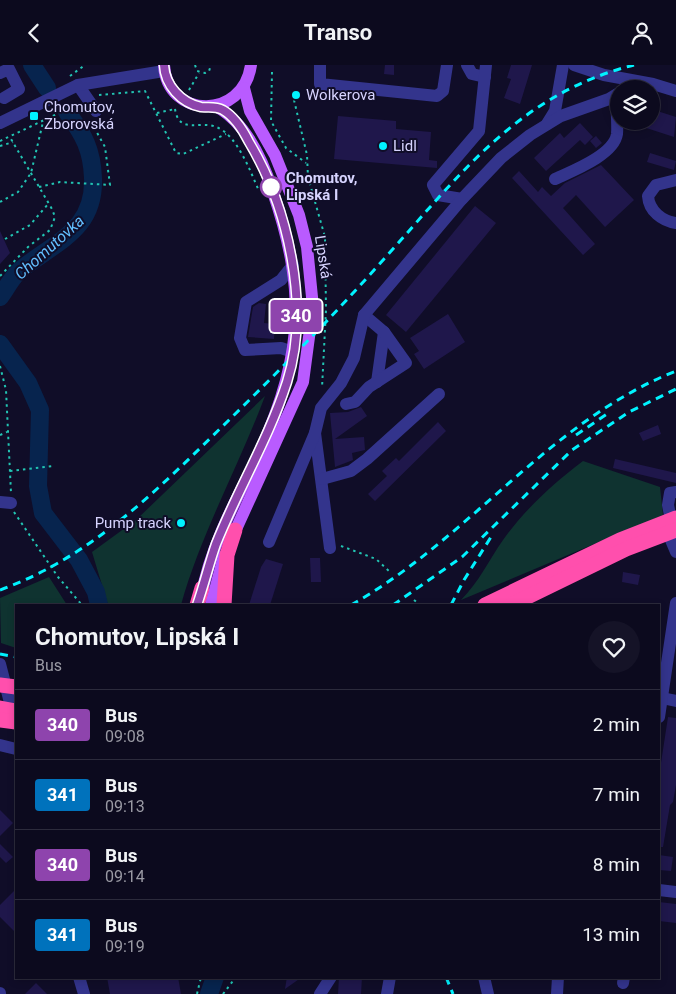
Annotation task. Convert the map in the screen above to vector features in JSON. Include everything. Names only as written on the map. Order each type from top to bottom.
[{"type":"highway","points":[[485,604],[620,540],[673,525]]},
{"type":"highway","points":[[513,604],[673,525]]},
{"type":"highway","points":[[224,604],[227,555],[235,530]]},
{"type":"highway","points":[[198,604],[202,588]]},
{"type":"highway","points":[[0,685],[15,687]]},
{"type":"highway","points":[[0,708],[15,711]]},
{"type":"highway","points":[[0,720],[15,722]]},
{"type":"main road","points":[[164,68],[169,84],[177,95],[188,103],[201,107],[215,107],[236,97],[244,88],[251,65]]},
{"type":"main road","name":"Lipská","points":[[211,604],[221,563],[303,382],[313,307],[308,255],[299,215],[275,155],[250,111],[244,88]]},
{"type":"main road","name":"Lipská","points":[[202,588],[217,543],[265,440],[288,380],[293,352],[296,315],[293,265],[280,211],[260,160],[233,117],[215,107]]},
{"type":"street","points":[[320,65],[320,84],[437,96],[443,91],[447,65]]},
{"type":"street","points":[[462,199],[440,196],[433,189],[435,180],[479,131],[485,71],[472,74],[467,65]]},
{"type":"street","points":[[545,126],[554,111],[563,65]]},
{"type":"street","points":[[574,65],[610,83]]},
{"type":"street","points":[[0,73],[9,69],[19,89],[2,94],[6,120],[70,84],[164,68]]},
{"type":"street","points":[[70,84],[92,113]]},
{"type":"street","points":[[660,86],[676,91]]},
{"type":"street","points":[[269,542],[315,433],[321,408],[341,383],[354,358],[364,315],[462,199],[501,158],[545,126],[610,95]]},
{"type":"street","points":[[555,179],[607,151],[614,142],[618,130]]},
{"type":"street","points":[[676,180],[656,185],[648,196],[654,211],[668,222],[676,223]]},
{"type":"street","points":[[293,265],[282,280],[246,302],[240,338],[245,350],[281,348],[293,352]]},
{"type":"street","points":[[346,404],[355,402],[377,382],[406,363],[384,332],[364,315]]},
{"type":"street","points":[[377,382],[384,332]]},
{"type":"street","points":[[322,479],[351,471],[439,393]]},
{"type":"street","points":[[315,433],[330,545]]},
{"type":"street","points":[[676,493],[670,493],[668,505],[673,525],[676,552]]},
{"type":"street","points":[[660,711],[676,603]]},
{"type":"street","points":[[0,665],[15,724]]},
{"type":"street","points":[[662,698],[676,701]]},
{"type":"street","points":[[0,745],[15,749]]},
{"type":"street","points":[[660,890],[676,892]]},
{"type":"street","points":[[80,979],[84,994]]},
{"type":"street","points":[[320,994],[330,979]]},
{"type":"street","points":[[385,979],[386,994]]},
{"type":"street","points":[[386,994],[390,979]]},
{"type":"street","points":[[484,979],[488,994]]},
{"type":"street","points":[[557,994],[558,979]]},
{"type":"path","points":[[70,84],[85,65]]},
{"type":"path","points":[[195,65],[200,73]]},
{"type":"path","points":[[188,91],[200,73],[207,72],[211,65]]},
{"type":"path","points":[[272,72],[271,121],[286,148],[308,163]]},
{"type":"path","points":[[0,141],[10,138],[95,96],[145,91],[176,153],[184,154],[226,133]]},
{"type":"path","points":[[157,113],[175,109],[176,117],[181,123],[190,126],[209,125],[218,127],[226,133],[240,150],[259,191]]},
{"type":"path","points":[[39,187],[60,182],[110,185],[105,147],[92,113]]},
{"type":"path","points":[[0,202],[18,192],[31,173],[43,121]]},
{"type":"path","points":[[0,276],[28,247],[50,230],[55,217],[49,203],[10,138]]},
{"type":"path","points":[[0,146],[13,142]]},
{"type":"path","points":[[5,239],[30,225],[49,203]]},
{"type":"path","points":[[0,366],[6,390],[10,471],[6,502],[58,577],[81,604]]},
{"type":"path","points":[[0,435],[8,432]]},
{"type":"path","points":[[10,471],[53,466]]},
{"type":"path","points":[[330,545],[376,559],[389,571]]},
{"type":"path","points":[[414,600],[419,604]]},
{"type":"path","points":[[197,994],[201,979]]},
{"type":"path","points":[[223,994],[234,979]]},
{"type":"green space","points":[[265,396],[199,552],[181,604],[108,604],[92,552],[136,520]]},
{"type":"green space","points":[[583,461],[660,487],[663,515],[461,600],[484,571],[503,540],[530,507],[561,478]]},
{"type":"green space","points":[[49,577],[66,604],[15,604],[15,648],[1,643],[0,598]]},
{"type":"building","points":[[385,65],[394,65],[394,75],[384,74]]},
{"type":"building","points":[[511,65],[532,65],[520,104],[504,98],[511,79],[507,78]]},
{"type":"building","points":[[660,112],[676,117],[674,137],[652,130],[660,130]]},
{"type":"building","name":"Lidl","points":[[338,116],[396,121],[396,129],[431,132],[429,160],[437,161],[437,168],[334,159]]},
{"type":"building","points":[[580,123],[593,137],[585,145],[580,140],[546,171],[534,158],[560,133],[564,138]]},
{"type":"building","points":[[596,136],[602,143],[596,148],[590,141]]},
{"type":"building","points":[[650,153],[676,161],[674,170],[647,162]]},
{"type":"building","points":[[601,165],[634,200],[605,227],[576,195],[563,208],[595,244],[583,255],[512,178],[519,171],[538,192],[542,187],[551,196],[565,183]]},
{"type":"building","points":[[475,206],[496,223],[406,332],[386,315]]},
{"type":"building","points":[[0,231],[10,253],[0,264]]},
{"type":"building","points":[[259,303],[266,304],[264,323],[275,324],[274,339],[248,337],[253,307]]},
{"type":"building","points":[[448,314],[465,342],[424,369],[414,354],[419,351],[410,338]]},
{"type":"building","points":[[361,407],[367,416],[335,439],[364,437],[365,450],[352,453],[353,460],[335,467],[330,413],[348,412]]},
{"type":"building","points":[[438,422],[446,431],[375,501],[368,494],[387,476],[382,471],[396,458],[399,461]]},
{"type":"building","points":[[658,425],[661,434],[643,441],[639,433]]},
{"type":"building","points":[[615,459],[676,473],[676,483],[613,468]]},
{"type":"building","points":[[310,558],[320,558],[321,582],[311,582]]},
{"type":"building","points":[[266,559],[283,564],[270,604],[249,604],[261,567]]},
{"type":"building","points":[[623,572],[640,575],[638,585],[622,582]]},
{"type":"building","points":[[668,717],[676,718],[676,785],[673,802],[670,805],[663,847],[660,847],[660,769]]},
{"type":"building","points":[[0,810],[13,823],[0,836]]},
{"type":"building","points":[[0,844],[13,857],[6,863],[0,857]]},
{"type":"building","points":[[660,855],[673,857],[671,871],[660,870]]},
{"type":"building","points":[[15,890],[15,932],[0,917],[0,905]]},
{"type":"building","points":[[660,902],[676,904],[676,923],[660,921]]},
{"type":"building","points":[[107,979],[178,979],[181,994],[110,994]]},
{"type":"building","points":[[287,979],[299,979],[285,989]]},
{"type":"building","points":[[339,979],[362,979],[361,994],[338,994]]},
{"type":"building","points":[[36,983],[47,994],[25,994]]},
{"type":"waterway","name":"Chomutovka","points":[[32,65],[47,88]]},
{"type":"waterway","name":"Chomutovka","points":[[0,297],[18,272],[69,234],[79,224],[87,211],[92,196],[91,159],[86,143],[67,112]]},
{"type":"waterway","name":"Chomutovka","points":[[0,344],[28,383],[40,410],[38,486],[43,513],[79,560],[96,592],[99,604]]},
{"type":"waterway","name":"Chomutovka","points":[[209,994],[214,979]]},
{"type":"railway","points":[[0,590],[34,576],[66,559],[96,539],[178,470],[308,341],[465,169],[524,117],[557,96],[593,78],[634,65]]},
{"type":"railway","points":[[353,604],[394,578],[434,548],[548,450],[588,419],[630,393],[676,371]]},
{"type":"railway","points":[[394,604],[462,557],[572,450],[629,412],[676,389]]},
{"type":"railway","points":[[576,435],[607,414]]},
{"type":"railway","points":[[452,604],[491,537]]},
{"type":"railway","points":[[0,654],[15,657]]},
{"type":"railway","points":[[447,979],[453,994]]},
{"type":"bus line","name":"340","points":[[164,65],[164,71],[169,84],[177,95],[188,103],[201,107],[215,107],[225,111],[233,117],[244,133],[260,160],[280,211],[289,242],[295,281],[296,315],[293,352],[288,380],[265,440],[217,543],[197,604]]},
{"type":"place","name":"Wolkerova","points":[[296,95]]},
{"type":"place","name":"Chomutov, Zborovská","points":[[34,116]]},
{"type":"place","name":"Lidl","points":[[383,146]]},
{"type":"place","name":"Chomutov, Lipská I","points":[[271,187]]},
{"type":"place","name":"Pump track","points":[[181,523]]}]
